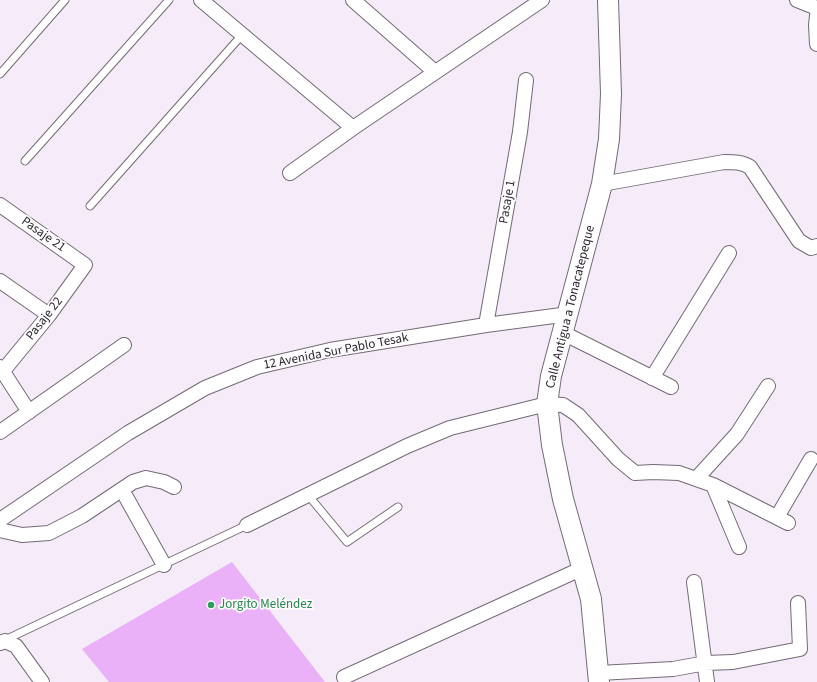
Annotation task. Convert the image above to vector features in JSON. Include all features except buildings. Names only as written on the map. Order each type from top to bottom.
[{"type":"main road","name":"Calle Antigua a Tonacatepeque","points":[[599,677],[591,599],[563,499],[552,445],[547,404],[551,376],[602,184],[609,139],[613,0]]},
{"type":"street","points":[[201,0],[353,128]]},
{"type":"street","points":[[353,0],[435,72]]},
{"type":"street","points":[[797,0],[817,8]]},
{"type":"street","points":[[290,173],[537,1]]},
{"type":"street","points":[[817,16],[817,44]]},
{"type":"street","name":"Pasaje 1","points":[[486,325],[520,132],[526,80]]},
{"type":"street","points":[[602,184],[724,162],[744,163],[750,167],[799,241],[811,248],[817,246]]},
{"type":"street","name":"Pasaje 21","points":[[0,205],[85,265]]},
{"type":"street","points":[[652,378],[729,253]]},
{"type":"street","name":"Pasaje 22","points":[[1,369],[49,315],[85,265]]},
{"type":"street","points":[[0,281],[49,315]]},
{"type":"street","name":"12 Avenida Sur Pablo Tesak","points":[[0,520],[128,433],[212,385],[258,367],[330,350],[486,325],[568,314]]},
{"type":"street","points":[[563,333],[671,387]]},
{"type":"street","points":[[0,432],[124,345]]},
{"type":"street","points":[[1,369],[29,412]]},
{"type":"street","points":[[696,479],[737,434],[768,386]]},
{"type":"street","points":[[247,525],[408,446],[450,428],[547,404],[563,405],[578,415],[618,459],[635,473],[679,473],[713,485],[783,520],[811,459]]},
{"type":"street","points":[[0,530],[22,535],[49,533],[82,516],[133,482],[146,478],[164,482],[174,487]]},
{"type":"street","points":[[713,485],[739,547]]},
{"type":"street","points":[[126,497],[164,565]]},
{"type":"street","points":[[344,677],[583,568]]},
{"type":"street","points":[[694,582],[699,624],[706,663],[707,682]]},
{"type":"street","points":[[599,677],[673,669],[706,663],[734,662],[800,649],[798,603]]},
{"type":"street","points":[[2,642],[16,646],[42,682]]},
{"type":"lane","points":[[0,74],[65,0]]},
{"type":"lane","points":[[25,162],[169,0]]},
{"type":"lane","points":[[90,206],[242,35]]},
{"type":"lane","points":[[308,495],[347,542],[398,507]]},
{"type":"lane","points":[[2,642],[247,525]]},
{"type":"shaded area","name":"Jorgito Meléndez","points":[[232,562],[325,682],[109,682],[82,649]]},
{"type":"place","name":"Jorgito Meléndez","points":[[211,605]]}]
